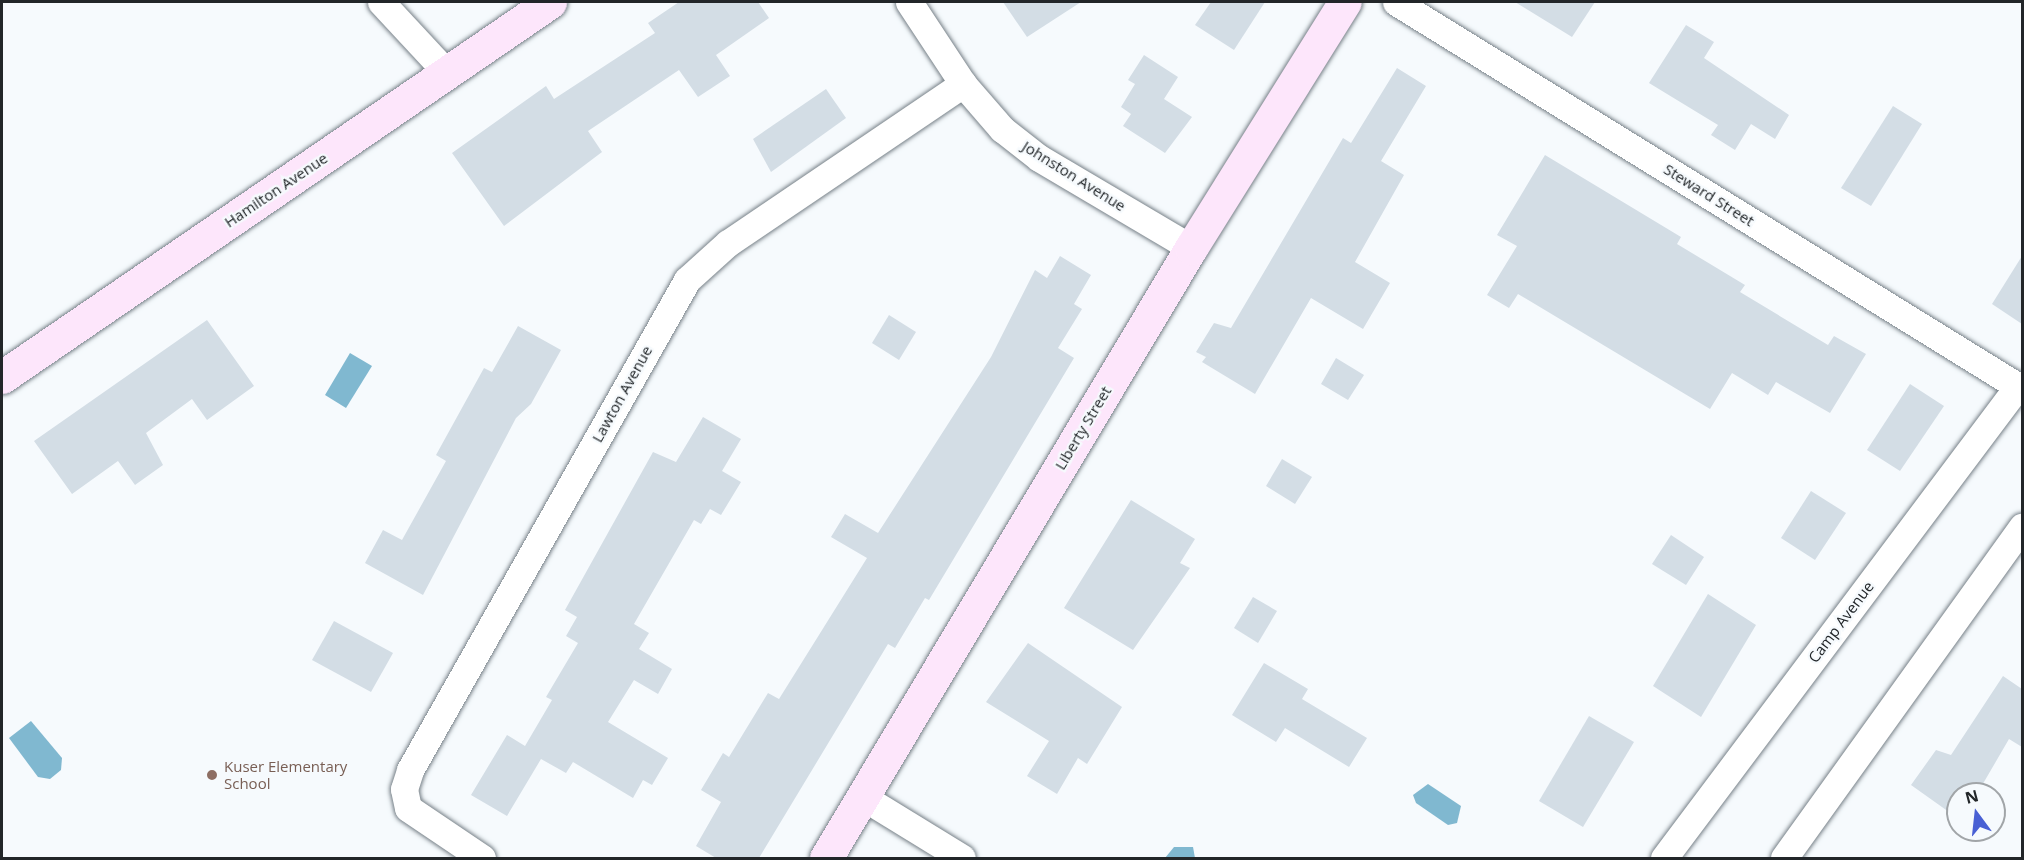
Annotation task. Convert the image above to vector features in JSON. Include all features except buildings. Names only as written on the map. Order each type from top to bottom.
[{"type":"street","points":[[381,2],[448,74]]},
{"type":"street","name":"Hamilton Avenue","points":[[2,377],[448,74],[550,2]]},
{"type":"street","name":"Johnston Avenue","points":[[909,2],[963,84],[1002,129],[1038,158],[1191,248]]},
{"type":"street","name":"Liberty Street","points":[[826,858],[1191,248],[1345,2]]},
{"type":"street","name":"Steward Street","points":[[1396,2],[2020,387]]},
{"type":"street","name":"Lawton Avenue","points":[[482,858],[408,808],[404,789],[410,770],[687,280],[728,243],[963,84]]},
{"type":"street","name":"Camp Avenue","points":[[1664,858],[2020,387]]},
{"type":"street","points":[[1784,858],[2022,527]]},
{"type":"street","points":[[863,797],[962,858]]},
{"type":"water","points":[[350,353],[372,366],[346,408],[325,395]]},
{"type":"water","points":[[31,721],[62,758],[61,770],[50,779],[38,777],[9,738]]},
{"type":"water","points":[[1428,784],[1461,806],[1457,823],[1448,825],[1416,803],[1413,795]]},
{"type":"water","points":[[1174,847],[1193,847],[1195,858],[1165,858]]},
{"type":"place","name":"Kuser Elementary School","points":[[212,775]]}]
